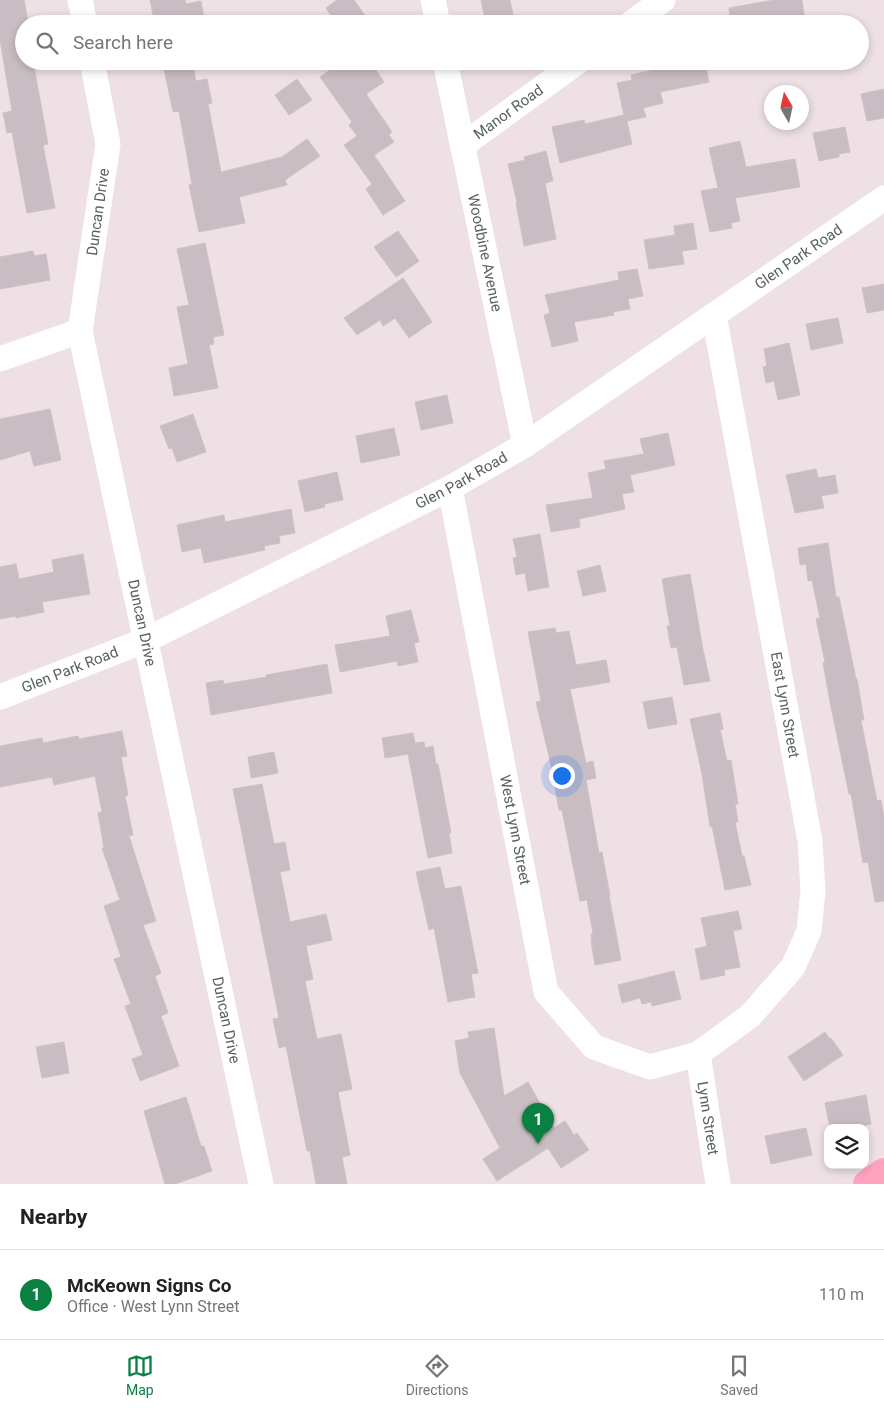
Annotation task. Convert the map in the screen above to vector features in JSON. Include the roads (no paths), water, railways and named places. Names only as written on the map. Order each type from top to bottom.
[{"type":"main road","points":[[867,1184],[884,1172]]},
{"type":"street","points":[[80,0],[83,15]]},
{"type":"street","points":[[433,0],[436,15]]},
{"type":"street","points":[[642,15],[663,0]]},
{"type":"street","name":"Duncan Drive","points":[[94,70],[108,144],[80,332],[261,1184]]},
{"type":"street","name":"Woodbine Avenue","points":[[447,70],[524,445]]},
{"type":"street","name":"Manor Road","points":[[463,145],[567,70]]},
{"type":"street","name":"Glen Park Road","points":[[0,697],[146,640],[450,488],[524,445],[884,198]]},
{"type":"street","name":"East Lynn Street","points":[[698,1054],[750,1016],[793,967],[809,931],[813,891],[810,841],[714,315]]},
{"type":"street","points":[[0,360],[80,332]]},
{"type":"street","name":"West Lynn Street","points":[[450,488],[546,992],[594,1047],[650,1067],[698,1054]]},
{"type":"street","name":"Lynn Street","points":[[698,1054],[718,1184]]},
{"type":"place","name":"McKeown Signs Co","points":[[538,1144]]}]
